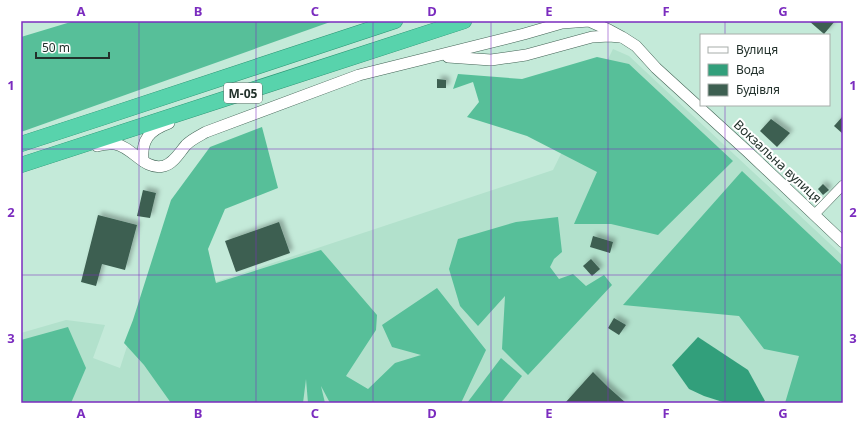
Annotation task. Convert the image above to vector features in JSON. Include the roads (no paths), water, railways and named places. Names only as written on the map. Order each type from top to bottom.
[{"type":"highway","name":"М-05","points":[[21,144],[395,21]]},
{"type":"highway","name":"М-05","points":[[21,165],[464,21]]},
{"type":"street","points":[[324,44],[375,21]]},
{"type":"street","name":"Вокзальна вулиця","points":[[44,158],[105,144],[114,144],[125,148],[151,166],[165,166],[179,155],[186,145],[206,132],[359,75],[524,34],[562,23],[589,21],[609,30],[636,46],[656,68],[843,242]]},
{"type":"street","points":[[576,22],[580,25],[582,32],[579,40]]},
{"type":"street","points":[[524,34],[522,48],[526,55]]},
{"type":"street","points":[[437,56],[492,60],[526,55],[592,37],[622,37]]},
{"type":"street","points":[[143,161],[143,147],[146,139],[152,132],[159,127],[188,116],[205,106]]},
{"type":"street","points":[[814,215],[843,185]]},
{"type":"water","points":[[698,337],[748,370],[765,401],[762,403],[726,403],[704,396],[689,389],[672,365]]}]
